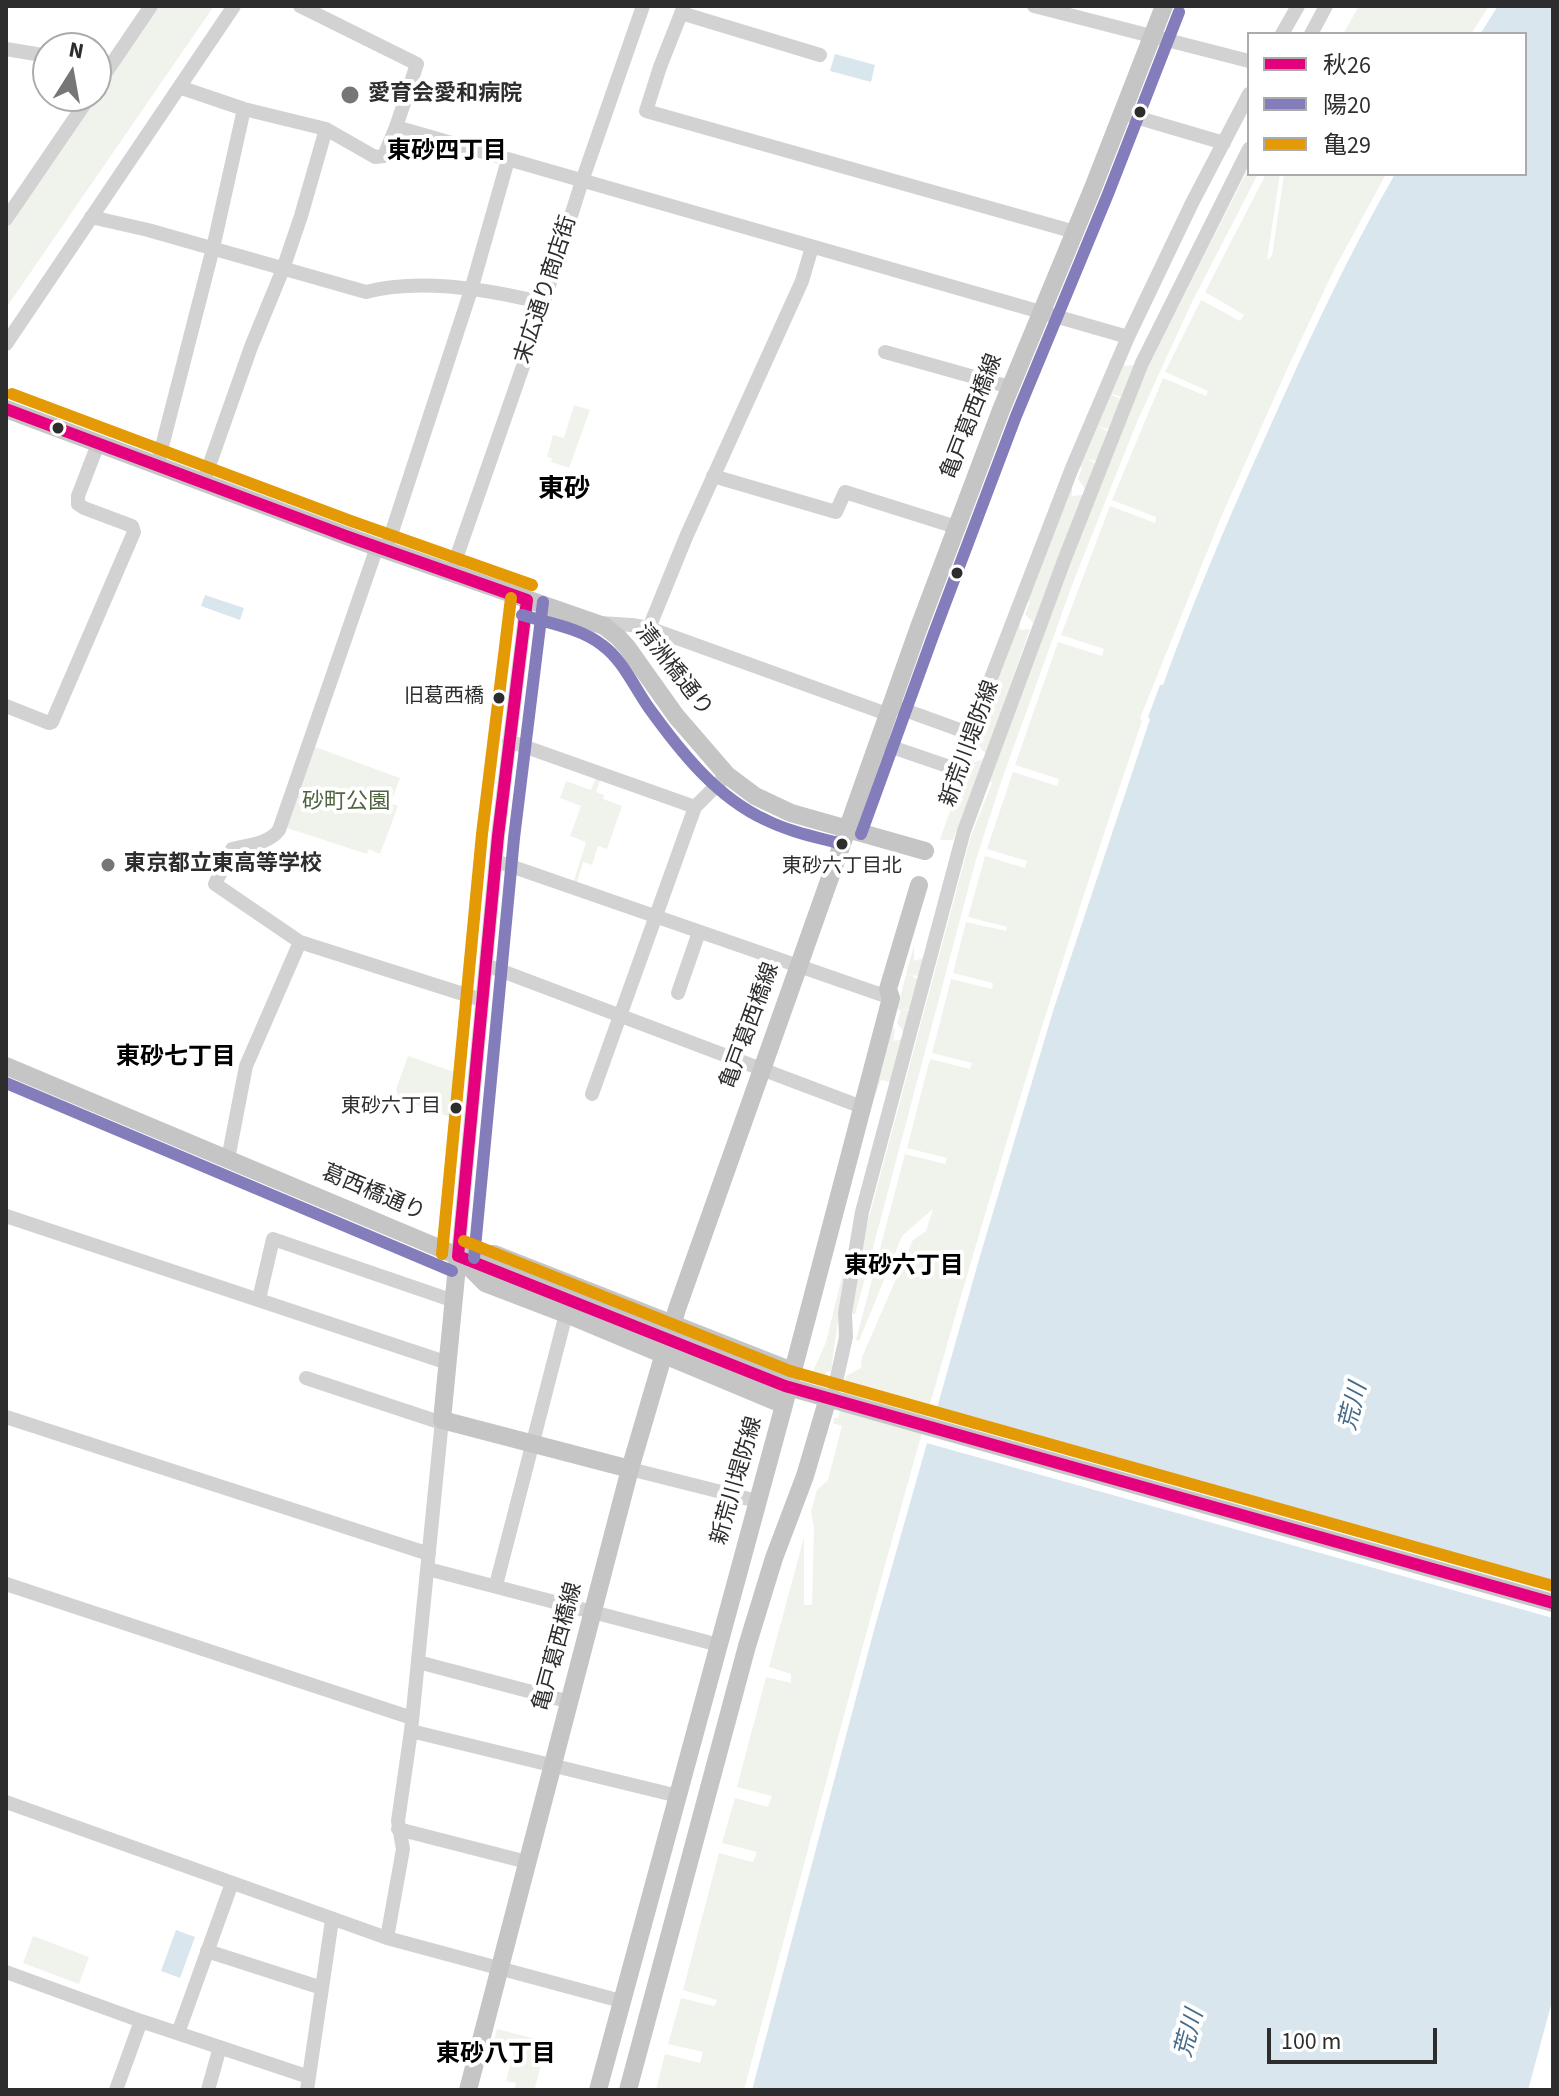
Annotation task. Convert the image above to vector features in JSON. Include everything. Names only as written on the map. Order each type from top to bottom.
[{"type":"main road","name":"亀戸葛西橋線","points":[[468,2090],[630,1469],[672,1323],[956,527],[1164,6]]},
{"type":"main road","name":"清洲橋通り","points":[[6,409],[382,549],[595,623],[611,631],[627,647],[676,716],[727,775],[748,791],[791,813],[925,851]]},
{"type":"main road","name":"新荒川堤防線","points":[[598,2090],[784,1405],[891,998],[888,989],[919,885]]},
{"type":"main road","name":"葛西橋通り","points":[[6,1066],[458,1256],[771,1380],[1553,1603]]},
{"type":"main road","points":[[458,1256],[494,1254],[792,1371]]},
{"type":"main road","points":[[458,1256],[442,1422],[630,1469]]},
{"type":"main road","points":[[458,1256],[485,1283],[784,1405]]},
{"type":"main road","name":"新荒川堤防線","points":[[628,2090],[754,1621],[805,1476],[829,1395]]},
{"type":"street","points":[[112,54],[151,6]]},
{"type":"street","points":[[6,344],[234,6]]},
{"type":"street","points":[[179,87],[244,109],[326,129],[375,157],[384,156],[417,64],[300,6]]},
{"type":"street","points":[[1034,6],[1247,60]]},
{"type":"street","points":[[1283,32],[1298,6]]},
{"type":"street","points":[[1312,32],[1326,6]]},
{"type":"street","name":"末広通り商店街","points":[[451,573],[639,7]]},
{"type":"street","points":[[820,55],[682,10],[646,111],[1075,232]]},
{"type":"street","points":[[6,49],[32,53]]},
{"type":"street","points":[[877,742],[956,769],[1072,468],[1128,337],[1192,203],[1247,98]]},
{"type":"street","points":[[157,466],[213,248],[244,109]]},
{"type":"street","points":[[6,218],[79,112]]},
{"type":"street","points":[[1122,113],[1224,143]]},
{"type":"street","points":[[396,127],[1128,337]]},
{"type":"street","points":[[203,483],[251,347],[283,269],[326,129]]},
{"type":"street","name":"新荒川堤防線","points":[[829,1395],[846,1337],[845,1313],[862,1212],[964,831],[1065,558],[1142,363],[1247,153]]},
{"type":"street","points":[[482,1000],[300,942],[215,884],[232,849],[265,841],[279,830],[382,549],[471,290],[508,160]]},
{"type":"street","points":[[91,217],[366,292],[426,286],[512,295],[543,303]]},
{"type":"street","points":[[649,628],[686,537],[802,281],[812,247]]},
{"type":"street","points":[[885,352],[1010,387]]},
{"type":"street","points":[[6,706],[52,722],[134,532],[132,526],[78,504],[78,496],[98,444]]},
{"type":"street","points":[[713,476],[836,512],[845,492],[956,527]]},
{"type":"street","points":[[458,1256],[496,861],[527,600]]},
{"type":"street","points":[[595,623],[649,628],[971,734]]},
{"type":"street","points":[[509,741],[695,807]]},
{"type":"street","points":[[592,1094],[695,807],[727,775]]},
{"type":"street","points":[[496,861],[891,998]]},
{"type":"street","points":[[678,993],[699,932]]},
{"type":"street","points":[[228,1159],[246,1066],[300,942]]},
{"type":"street","points":[[486,965],[862,1107]]},
{"type":"street","points":[[6,1216],[448,1363]]},
{"type":"street","points":[[259,1299],[273,1239],[454,1301]]},
{"type":"street","points":[[496,1585],[566,1314]]},
{"type":"street","points":[[306,1378],[442,1422],[412,1724],[398,1829],[403,1849],[387,1938]]},
{"type":"street","points":[[6,1417],[496,1585],[719,1645]]},
{"type":"street","points":[[630,1469],[757,1501]]},
{"type":"street","points":[[6,1584],[412,1724],[552,1766],[678,1796]]},
{"type":"street","points":[[418,1662],[570,1702]]},
{"type":"street","points":[[6,1802],[387,1938],[621,2001]]},
{"type":"street","points":[[398,1829],[527,1862]]},
{"type":"street","points":[[178,2033],[232,1883]]},
{"type":"street","points":[[6,1972],[220,2047],[308,2083],[332,1920]]},
{"type":"street","points":[[207,1951],[322,1988]]},
{"type":"street","points":[[116,2090],[141,2021]]},
{"type":"street","points":[[208,2090],[220,2047]]},
{"type":"green space","points":[[158,6],[214,6],[6,308],[6,229],[86,112],[112,112],[112,73]]},
{"type":"green space","points":[[1359,6],[1489,6],[1472,32],[1344,32]]},
{"type":"green space","points":[[1247,171],[1247,176],[1257,176],[1191,304],[1137,422],[1074,580],[1001,782],[975,863],[861,1293],[855,1314],[852,1314],[860,1251],[971,836],[1095,495],[1148,366]]},
{"type":"green space","points":[[1265,176],[1280,176],[1267,260],[1272,256],[1284,176],[1385,176],[1334,270],[1289,365],[1222,515],[1140,718],[1142,721],[1085,890],[980,1231],[836,1746],[744,2090],[656,2090],[665,2054],[700,2063],[703,2052],[668,2044],[681,1998],[714,2006],[717,2000],[683,1990],[719,1853],[753,1862],[757,1852],[722,1843],[735,1798],[768,1807],[772,1796],[737,1787],[766,1677],[791,1683],[791,1674],[769,1667],[804,1537],[804,1605],[812,1605],[814,1528],[811,1512],[817,1490],[828,1480],[842,1426],[833,1423],[834,1418],[838,1418],[847,1386],[843,1385],[846,1376],[861,1368],[862,1357],[913,1240],[926,1231],[933,1209],[902,1236],[859,1341],[856,1340],[905,1154],[945,1164],[947,1158],[907,1148],[930,1059],[970,1069],[972,1063],[932,1053],[951,979],[992,989],[993,983],[953,973],[966,922],[1006,931],[1007,927],[968,917],[985,856],[1025,868],[1027,861],[987,849],[1013,772],[1057,786],[1059,779],[1015,765],[1058,642],[1102,656],[1104,649],[1061,635],[1110,506],[1155,523],[1156,517],[1112,500],[1163,378],[1206,396],[1208,391],[1165,372],[1201,300],[1240,321],[1244,315],[1205,292]]},
{"type":"green space","points":[[1128,348],[1124,366],[1134,365],[1121,397],[1112,395],[1121,399],[1108,429],[1099,427],[1107,431],[1096,461],[1087,459],[1095,463],[1085,489],[1078,479],[1082,468],[1078,466]]},
{"type":"green space","points":[[574,405],[590,410],[569,468],[551,462],[552,458],[547,457],[553,435],[564,438]]},
{"type":"green space","points":[[1072,482],[1072,496],[1083,495],[1033,623],[1025,614],[1030,602],[1026,600]]},
{"type":"green space","points":[[1020,616],[1020,630],[1030,629],[986,754],[978,745],[982,734],[978,732]]},
{"type":"green space","name":"砂町公園","points":[[315,747],[400,778],[391,803],[398,806],[380,854],[369,849],[367,854],[287,828]]},
{"type":"green space","points":[[973,747],[974,762],[984,759],[953,840],[942,840],[940,839]]},
{"type":"green space","points":[[596,777],[601,778],[596,792],[604,795],[603,799],[622,806],[607,849],[598,846],[592,865],[583,862],[576,885],[573,884],[586,842],[570,836],[581,806],[560,798],[566,781],[591,790]]},
{"type":"green space","points":[[914,945],[914,961],[923,958],[919,976],[909,975],[918,979],[910,1010],[902,1008],[909,1011],[904,1032],[897,1023],[901,1011],[897,1009]]},
{"type":"green space","points":[[892,1026],[895,1030],[893,1041],[902,1039],[891,1082],[881,1080],[870,1109]]},
{"type":"green space","points":[[408,1056],[460,1074],[455,1119],[399,1098],[396,1089]]},
{"type":"green space","points":[[847,1256],[831,1371],[826,1372],[821,1380],[810,1378],[826,1342]]},
{"type":"green space","points":[[33,1936],[89,1957],[79,1984],[23,1963]]},
{"type":"green space","points":[[497,2029],[547,2042],[535,2088],[542,2090],[514,2090],[516,2083],[506,2081],[515,2047],[494,2041]]},
{"type":"water","name":"荒川","points":[[1498,6],[1553,6],[1553,1998],[1528,2090],[752,2090],[874,1630],[980,1256],[1054,1008],[1160,685],[1163,685],[1213,557],[1283,398],[1344,269],[1394,176],[1527,176],[1527,32],[1481,32]]},
{"type":"water","points":[[835,54],[875,65],[871,82],[830,71]]},
{"type":"water","points":[[205,595],[244,608],[240,620],[201,606]]},
{"type":"water","points":[[176,1930],[195,1937],[180,1978],[161,1971]]},
{"type":"pier","points":[[932,1411],[1553,1587],[1553,1618],[923,1442]]},
{"type":"transit line","name":"陽20","points":[[861,834],[1016,416],[1179,12]]},
{"type":"transit line","name":"亀29","points":[[12,394],[532,585]]},
{"type":"transit line","name":"秋26","points":[[6,409],[527,600]]},
{"type":"transit line","name":"亀29","points":[[442,1254],[482,834],[511,598]]},
{"type":"transit line","name":"秋26","points":[[458,1256],[498,836],[527,600]]},
{"type":"transit line","name":"陽20","points":[[474,1258],[514,838],[543,602]]},
{"type":"transit line","name":"陽20","points":[[522,615],[584,634],[609,651],[673,741],[731,799],[775,824],[842,844]]},
{"type":"transit line","name":"陽20","points":[[6,1083],[452,1271]]},
{"type":"transit line","name":"亀29","points":[[464,1241],[790,1371],[1553,1586]]},
{"type":"transit line","name":"秋26","points":[[458,1256],[785,1386],[1553,1603]]},
{"type":"place","name":"愛育会愛和病院","points":[[350,95]]},
{"type":"place","name":"旧葛西橋","points":[[499,698]]},
{"type":"place","name":"東砂六丁目北","points":[[842,844]]},
{"type":"place","name":"東京都立東高等学校","points":[[108,865]]},
{"type":"place","name":"東砂六丁目","points":[[456,1108]]},
{"type":"district","name":"東砂四丁目","points":[[447,153]]},
{"type":"district","name":"東砂","points":[[564,491]]},
{"type":"district","name":"東砂七丁目","points":[[176,1059]]},
{"type":"district","name":"東砂六丁目","points":[[904,1268]]},
{"type":"district","name":"東砂八丁目","points":[[496,2056]]}]
